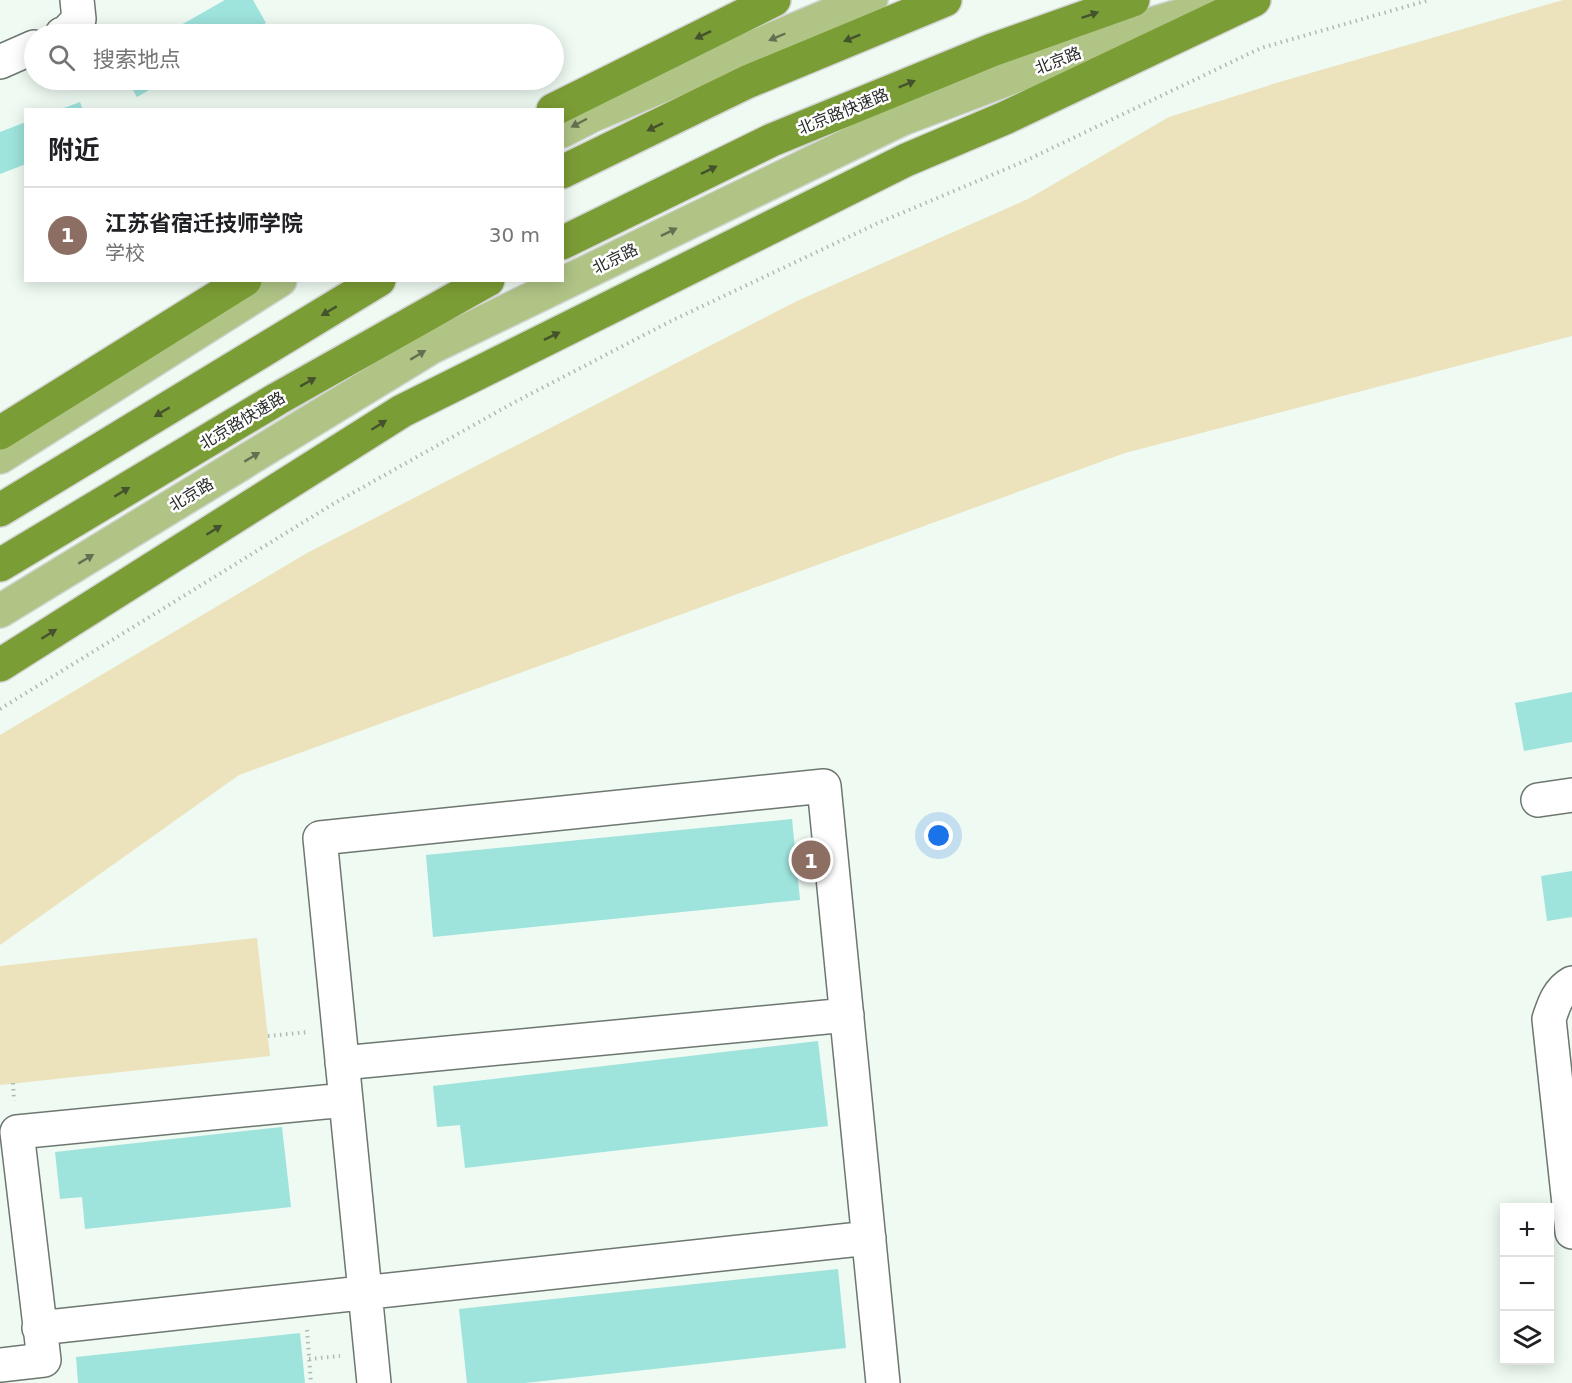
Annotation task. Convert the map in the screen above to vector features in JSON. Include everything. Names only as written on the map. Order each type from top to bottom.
[{"type":"highway","points":[[557,108],[774,0]]},
{"type":"highway","points":[[564,171],[747,82],[945,0]]},
{"type":"highway","name":"北京路快速路","points":[[564,242],[772,140],[992,50],[1133,0]]},
{"type":"highway","points":[[0,665],[402,411],[906,160],[1005,118],[1254,0]]},
{"type":"highway","points":[[0,433],[242,282]]},
{"type":"highway","points":[[0,510],[376,282]]},
{"type":"highway","name":"北京路快速路","points":[[0,565],[277,399],[484,282]]},
{"type":"main road","points":[[564,130],[591,116],[834,13],[871,0]]},
{"type":"main road","name":"北京路","points":[[0,611],[432,347],[902,119],[1158,22],[1237,0]]},
{"type":"main road","points":[[0,457],[277,282]]},
{"type":"lane","points":[[74,24],[79,19],[77,0]]},
{"type":"lane","points":[[0,62],[24,51]]},
{"type":"lane","points":[[374,1383],[320,838],[824,786],[883,1383]]},
{"type":"lane","points":[[1538,800],[1572,795]]},
{"type":"lane","points":[[1572,983],[1563,988],[1554,1002],[1549,1019],[1572,1233]]},
{"type":"lane","points":[[342,1063],[847,1015]]},
{"type":"lane","points":[[0,1365],[44,1360],[17,1132],[345,1100]]},
{"type":"lane","points":[[39,1328],[869,1238]]},
{"type":"path","points":[[0,709],[333,504],[513,403],[671,321],[878,223],[1025,161],[1261,48],[1429,0]]},
{"type":"path","points":[[268,1036],[338,1029]]},
{"type":"shaded area","points":[[1563,0],[1572,0],[1572,336],[1125,453],[239,775],[0,945],[0,735],[307,553],[797,301],[1028,199],[1169,117],[1283,81]]},
{"type":"shaded area","points":[[257,938],[270,1056],[0,1085],[0,966]]},
{"type":"building","points":[[225,0],[253,0],[266,23],[264,24],[183,24]]},
{"type":"building","points":[[133,90],[149,90],[137,97]]},
{"type":"building","points":[[80,102],[82,108],[64,108]]},
{"type":"building","points":[[24,123],[24,165],[0,174],[0,132]]},
{"type":"building","points":[[1572,692],[1572,742],[1524,751],[1515,703]]},
{"type":"building","points":[[792,819],[800,900],[433,937],[426,855]]},
{"type":"building","points":[[1572,871],[1572,917],[1547,921],[1541,876]]},
{"type":"building","points":[[818,1041],[828,1126],[465,1168],[460,1125],[437,1127],[433,1086]]},
{"type":"building","points":[[282,1127],[291,1207],[85,1229],[82,1197],[60,1199],[55,1152]]},
{"type":"building","points":[[838,1269],[846,1348],[525,1383],[467,1383],[459,1309]]},
{"type":"building","points":[[300,1333],[305,1383],[78,1383],[76,1357]]},
{"type":"place","name":"江苏省宿迁技师学院","points":[[811,860]]}]
